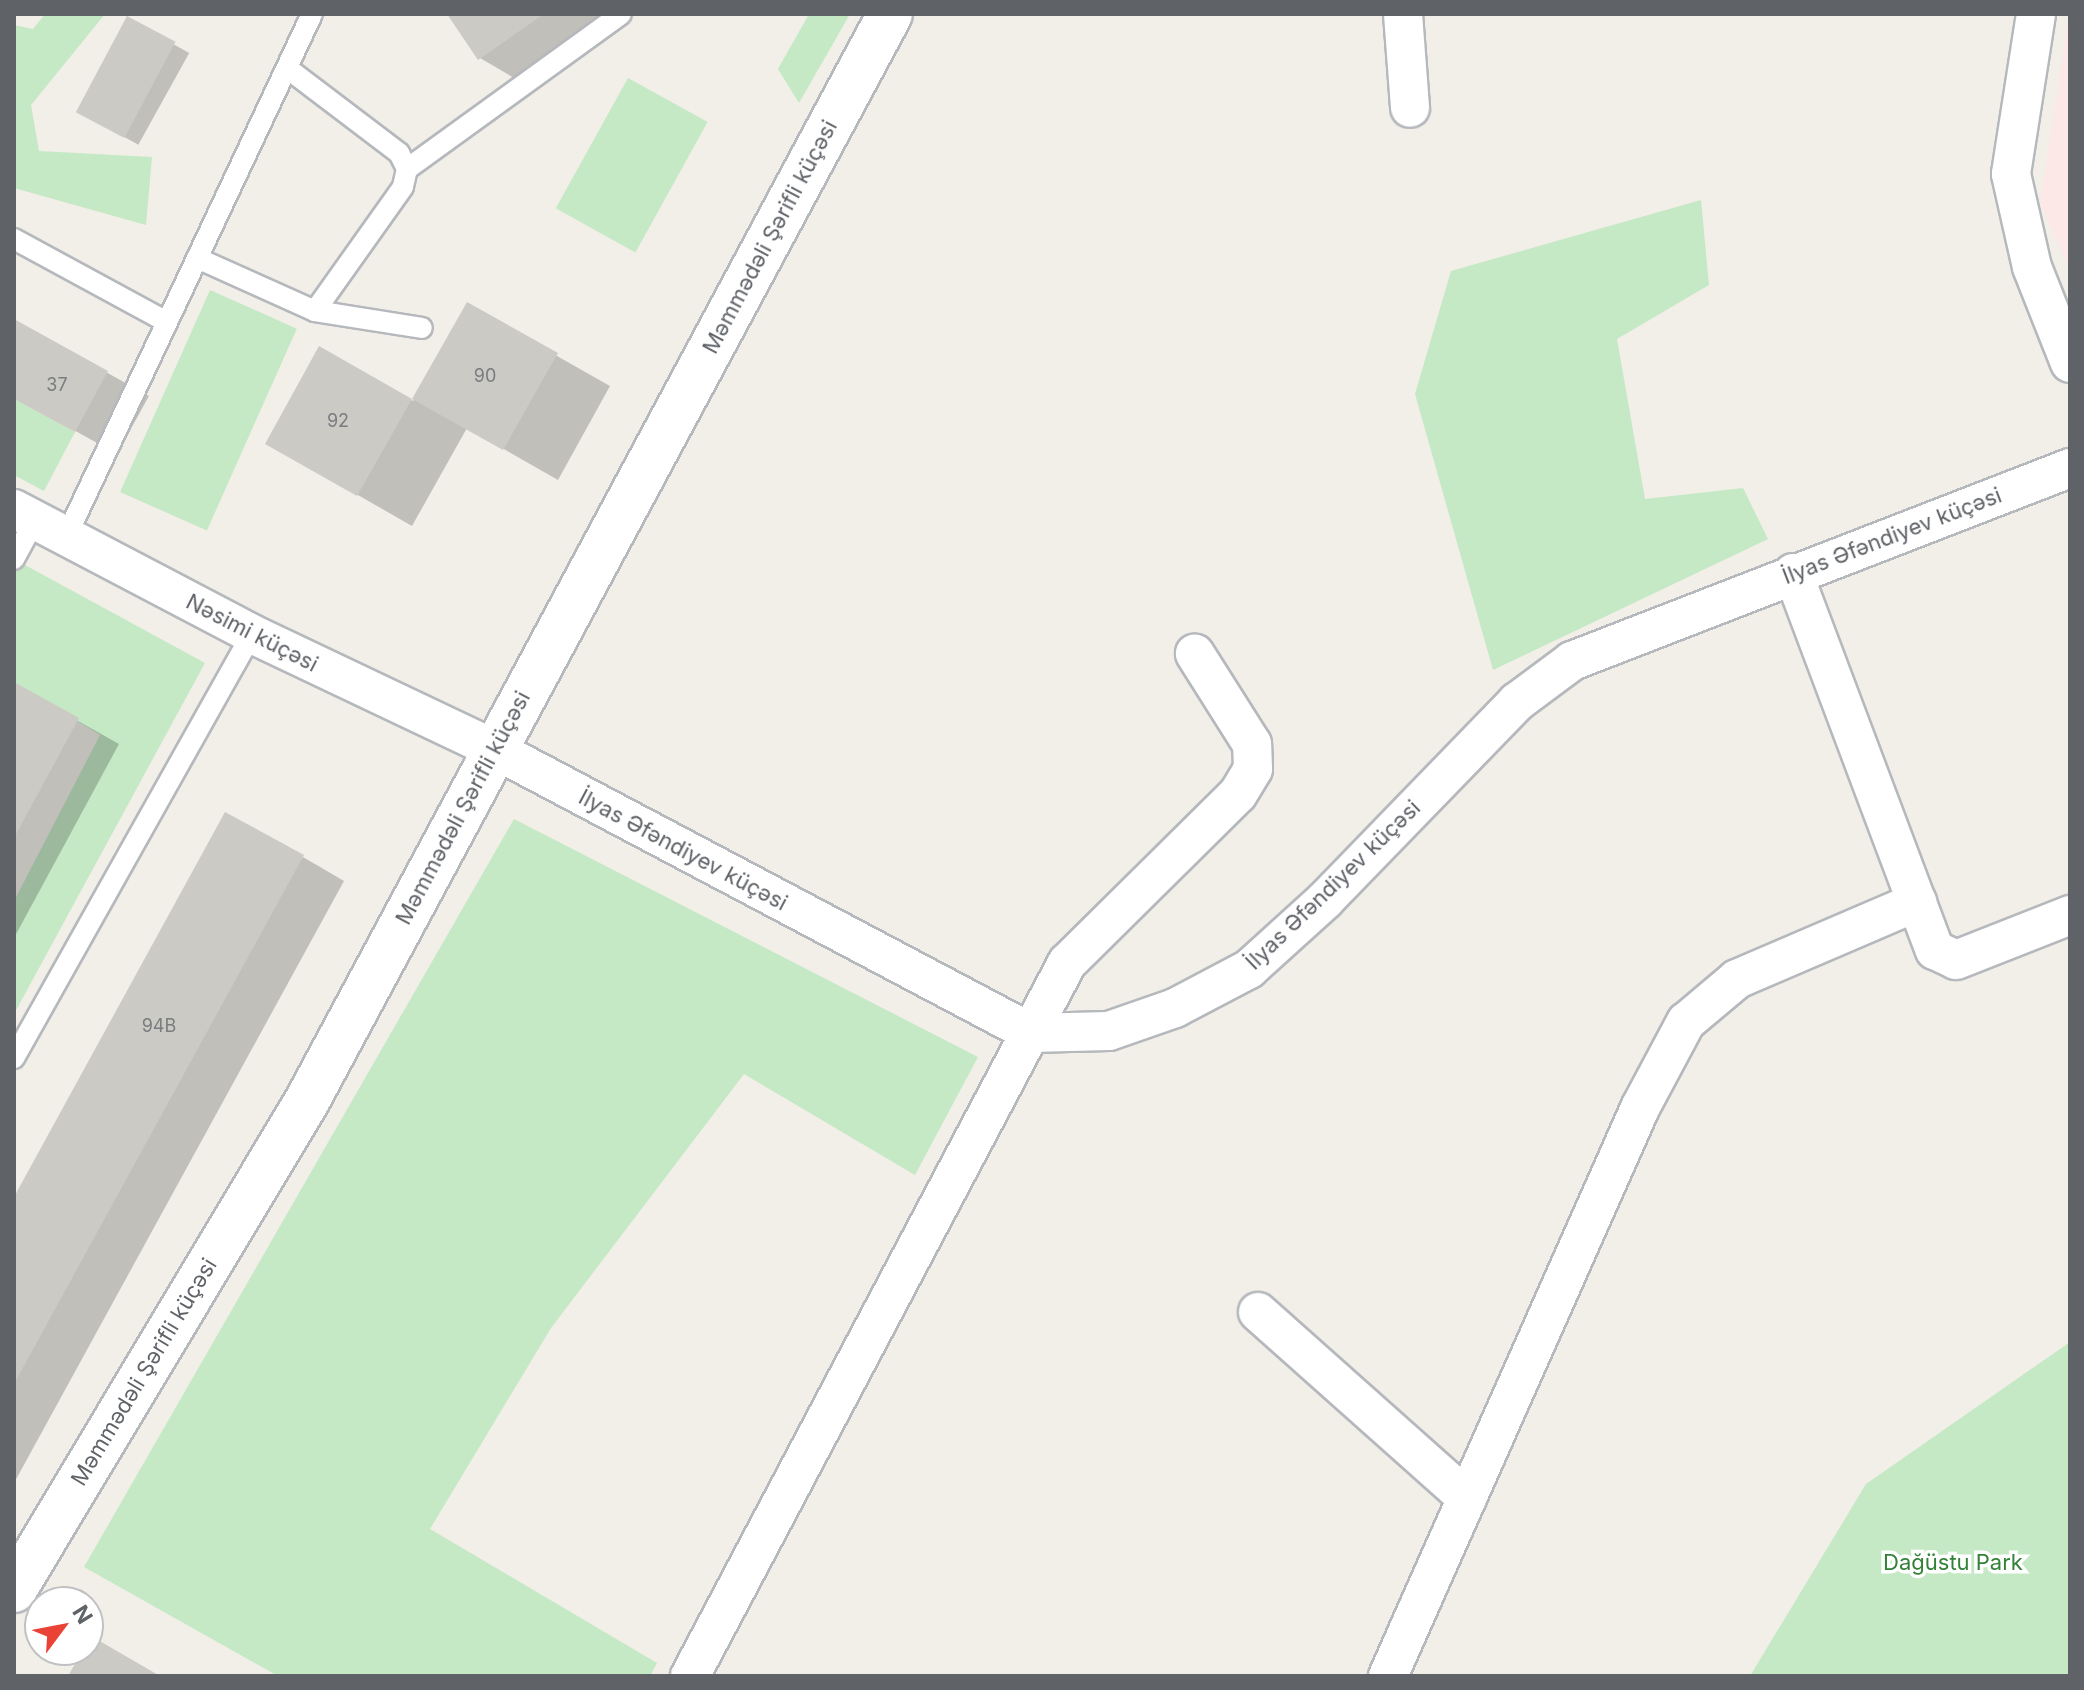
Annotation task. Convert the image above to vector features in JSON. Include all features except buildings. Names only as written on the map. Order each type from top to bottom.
[{"type":"street","name":"Məmmədəli Şərifli küçəsi","points":[[14,1590],[307,1101],[890,14]]},
{"type":"street","points":[[1403,14],[1410,108]]},
{"type":"street","points":[[2036,14],[2011,174],[2032,267],[2070,363]]},
{"type":"street","name":"İlyas Əfəndiyev küçəsi","points":[[494,749],[1031,1033],[1109,1031],[1175,1008],[1249,969],[1325,900],[1517,702],[1561,669],[1622,639],[2070,468]]},
{"type":"street","name":"Nəsimi küçəsi","points":[[38,522],[252,634],[494,749]]},
{"type":"street","points":[[1793,573],[1935,950],[1956,960],[2070,915]]},
{"type":"street","points":[[690,1676],[1067,963],[1238,794],[1253,769],[1252,744],[1195,654]]},
{"type":"street","points":[[1388,1676],[1640,1108],[1686,1022],[1737,979],[1917,902]]},
{"type":"street","points":[[1258,1312],[1467,1498]]},
{"type":"lane","points":[[14,559],[167,322],[312,14]]},
{"type":"lane","points":[[407,169],[621,14]]},
{"type":"lane","points":[[287,68],[399,153],[407,169],[403,187],[315,311]]},
{"type":"lane","points":[[14,239],[167,322]]},
{"type":"lane","points":[[197,258],[315,311],[422,328]]},
{"type":"lane","points":[[14,1058],[252,634]]},
{"type":"shaded area","points":[[2070,14],[2070,270],[2040,203]]},
{"type":"green space","points":[[45,14],[105,14],[31,105],[39,151],[152,157],[146,225],[14,188],[14,25],[33,29]]},
{"type":"green space","points":[[809,14],[850,14],[799,103],[778,69]]},
{"type":"green space","points":[[628,78],[708,122],[635,252],[556,208]]},
{"type":"green space","points":[[1701,200],[1709,285],[1617,339],[1645,499],[1743,488],[1768,539],[1493,670],[1415,394],[1451,271]]},
{"type":"green space","points":[[210,290],[297,329],[207,531],[120,492]]},
{"type":"green space","points":[[14,399],[75,432],[44,491],[14,475]]},
{"type":"green space","points":[[14,559],[205,663],[14,1014],[14,901],[100,735],[14,682]]},
{"type":"green space","points":[[514,819],[978,1057],[915,1175],[744,1074],[551,1328],[430,1529],[657,1663],[650,1676],[278,1676],[84,1567]]},
{"type":"green space","name":"Dağüstu Park","points":[[2070,1342],[2070,1676],[1750,1676],[1866,1484]]}]
